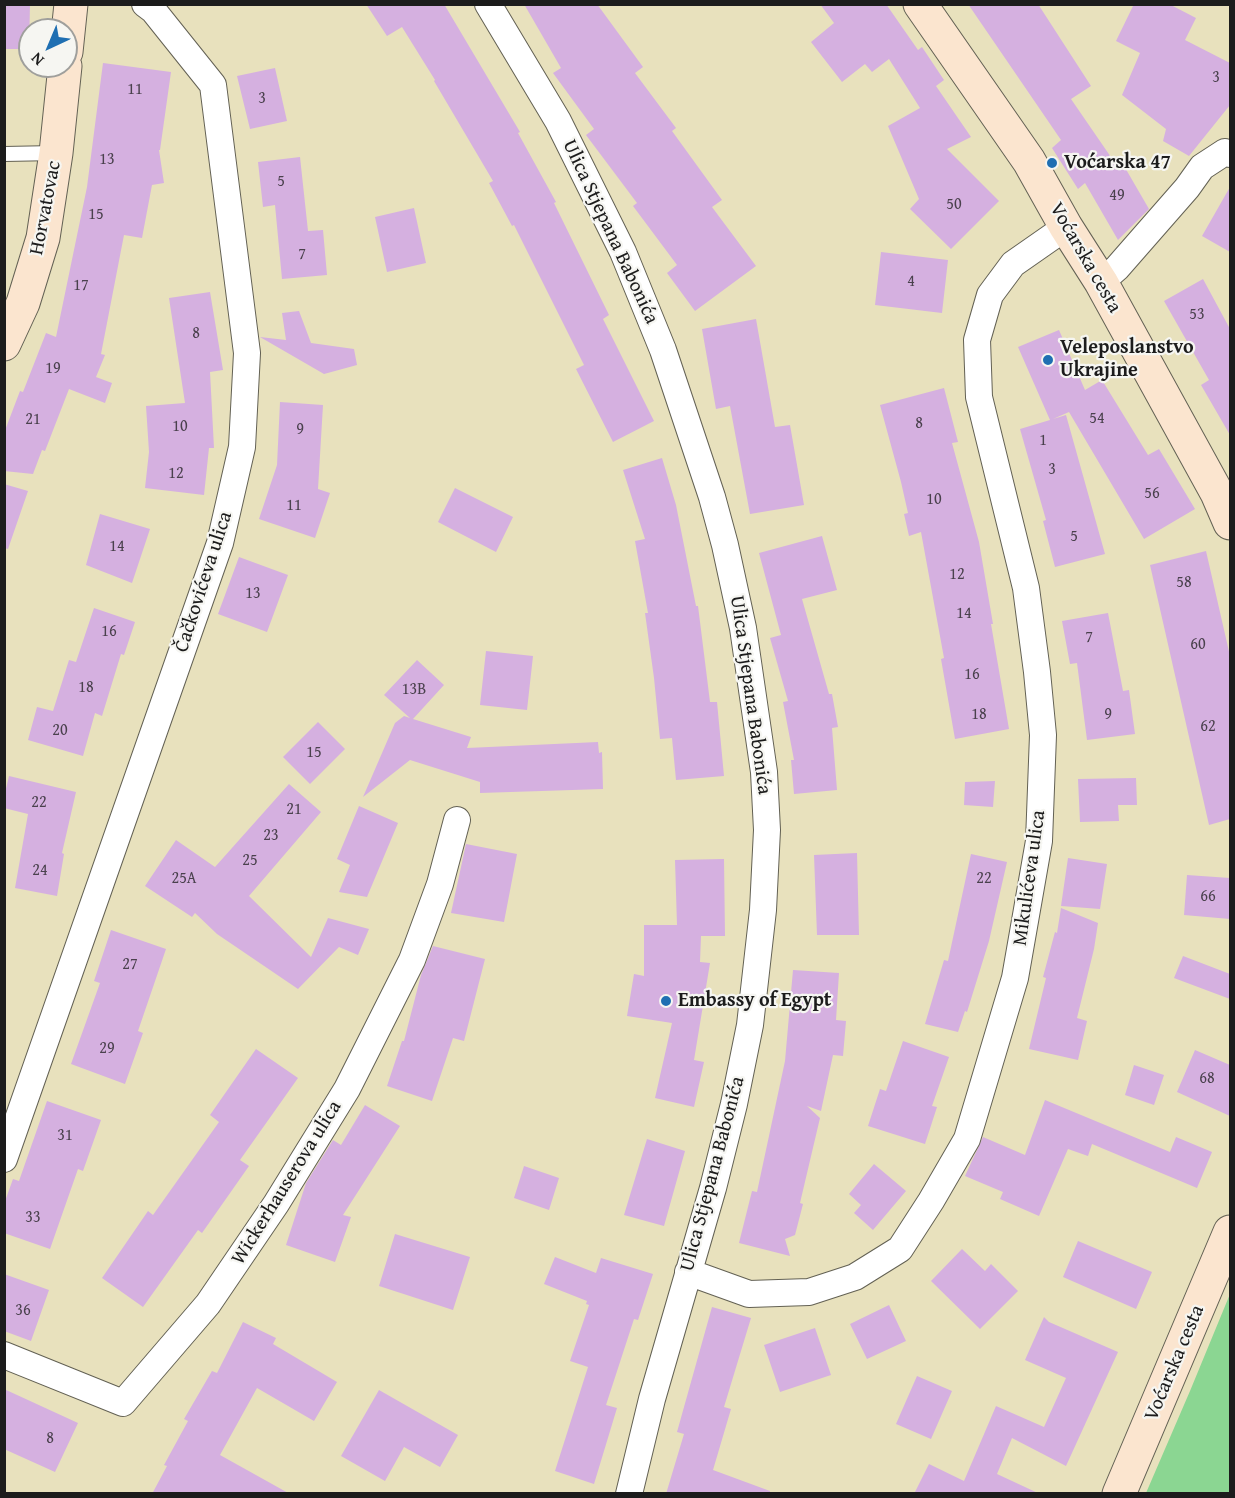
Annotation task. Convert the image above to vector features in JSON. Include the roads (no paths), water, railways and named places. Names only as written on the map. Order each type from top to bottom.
[{"type":"street","name":"Čačkovićeva ulica","points":[[4,1159],[220,543],[242,447],[247,353],[213,85],[153,10],[145,4]]},
{"type":"street","name":"Ulica Stjepana Babonića","points":[[488,4],[558,122],[623,252],[663,350],[709,486],[725,545],[743,628],[764,772],[767,830],[763,910],[750,1025],[716,1177],[652,1399],[629,1494]]},
{"type":"street","name":"Voćarska cesta","points":[[920,4],[1029,161],[1066,227],[1101,282],[1217,493],[1230,523]]},
{"type":"street","name":"Horvatovac","points":[[4,344],[23,303],[43,238],[56,153],[64,78]]},
{"type":"street","points":[[1101,282],[1133,250],[1187,188],[1202,167],[1225,152],[1230,154]]},
{"type":"street","name":"Mikulićeva ulica","points":[[688,1272],[749,1294],[809,1292],[855,1277],[900,1249],[932,1201],[967,1139],[1015,978],[1039,841],[1043,735],[1026,588],[979,397],[977,339],[990,295],[1013,264],[1066,227]]},
{"type":"street","name":"Wickerhauserova ulica","points":[[4,1355],[123,1404],[208,1304],[276,1204],[347,1089],[412,960],[440,884],[457,820]]},
{"type":"street","name":"Voćarska cesta","points":[[1119,1494],[1230,1232]]},
{"type":"lane","points":[[4,154],[56,153]]},
{"type":"place","name":"Voćarska 47","points":[[1052,163]]},
{"type":"place","name":"Veleposlanstvo Ukrajine","points":[[1048,360]]},
{"type":"place","name":"Embassy of Egypt","points":[[666,1001]]}]
